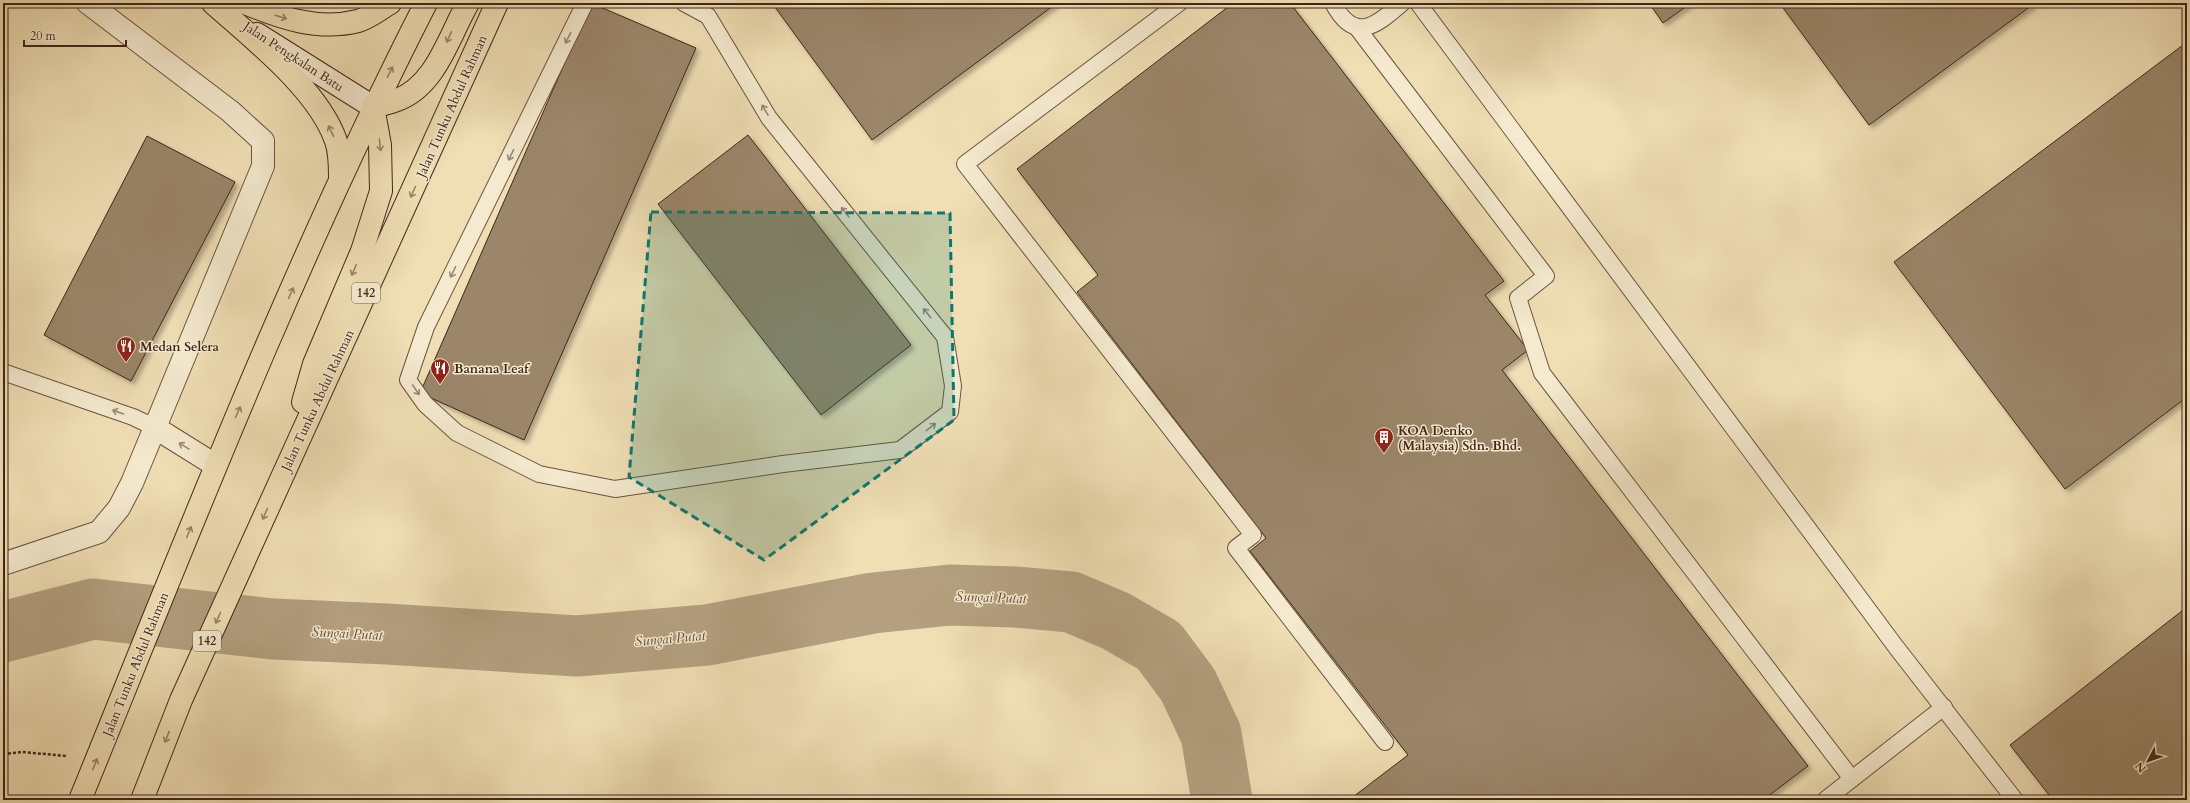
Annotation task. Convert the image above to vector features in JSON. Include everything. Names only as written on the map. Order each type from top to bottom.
[{"type":"main road","points":[[213,3],[274,58],[313,100],[336,141],[340,161],[339,182]]},
{"type":"main road","points":[[245,3],[282,18],[320,25],[359,21],[390,3]]},
{"type":"main road","name":"Jalan Tunku Abdul Rahman","points":[[80,800],[215,465],[373,107],[426,3]]},
{"type":"main road","points":[[277,487],[314,364],[362,251],[382,191],[380,145],[373,107],[398,100],[422,84],[435,68],[468,3]]},
{"type":"main road","name":"Jalan Tunku Abdul Rahman","points":[[142,800],[181,700],[400,220],[497,3]]},
{"type":"street","points":[[3,564],[99,532],[119,508],[132,483],[263,166],[263,141],[230,111],[88,3]]},
{"type":"street","name":"Jalan Pengkalan Batu","points":[[217,3],[266,40],[373,107]]},
{"type":"street","points":[[154,427],[215,465]]},
{"type":"lane","points":[[585,3],[426,328],[408,380],[425,404],[457,434],[538,474],[615,489],[783,464],[900,450],[950,412],[953,386],[945,337],[769,118],[708,16],[684,3]]},
{"type":"lane","points":[[1179,3],[965,164],[1253,535],[1236,548],[1385,742]]},
{"type":"lane","points":[[1333,3],[1338,12],[1352,26],[1358,29],[1546,276],[1518,298],[1542,373],[1852,779]]},
{"type":"lane","points":[[1358,29],[1381,22],[1402,3]]},
{"type":"lane","points":[[1418,3],[1896,647],[2015,800]]},
{"type":"lane","points":[[3,372],[133,417],[154,427]]},
{"type":"lane","points":[[1825,800],[1944,707]]},
{"type":"path","points":[[3,754],[22,752],[97,759]]},
{"type":"highlighted area","points":[[651,212],[950,213],[954,420],[764,560],[629,477]]},
{"type":"building","points":[[591,3],[696,48],[524,440],[420,393]]},
{"type":"building","points":[[772,3],[1057,3],[872,140]]},
{"type":"building","name":"KOA Denko (Malaysia) Sdn. Bhd.","points":[[1233,3],[1290,3],[1504,281],[1485,295],[1528,350],[1502,370],[1808,766],[1763,800],[1349,800],[1408,755],[1250,551],[1266,538],[1077,292],[1098,275],[1017,169]]},
{"type":"building","points":[[1649,3],[1691,3],[1663,23]]},
{"type":"building","points":[[1783,3],[2035,3],[1869,125],[1781,5]]},
{"type":"building","points":[[2187,42],[2187,397],[2065,489],[1894,262]]},
{"type":"building","points":[[748,135],[911,345],[821,415],[658,204]]},
{"type":"building","points":[[147,136],[235,182],[131,381],[44,335]]},
{"type":"building","points":[[2187,607],[2187,800],[2053,800],[2010,745]]},
{"type":"waterway","name":"Sungai Putat","points":[[3,632],[93,609],[273,629],[387,634],[577,646],[707,635],[873,603],[950,595],[1015,597],[1071,602],[1116,621],[1159,646],[1188,685],[1211,734],[1222,800]]},
{"type":"place","name":"Medan Selera","points":[[126,363]]},
{"type":"place","name":"Banana Leaf","points":[[440,385]]},
{"type":"place","name":"KOA Denko (Malaysia) Sdn. Bhd.","points":[[1384,454]]}]
